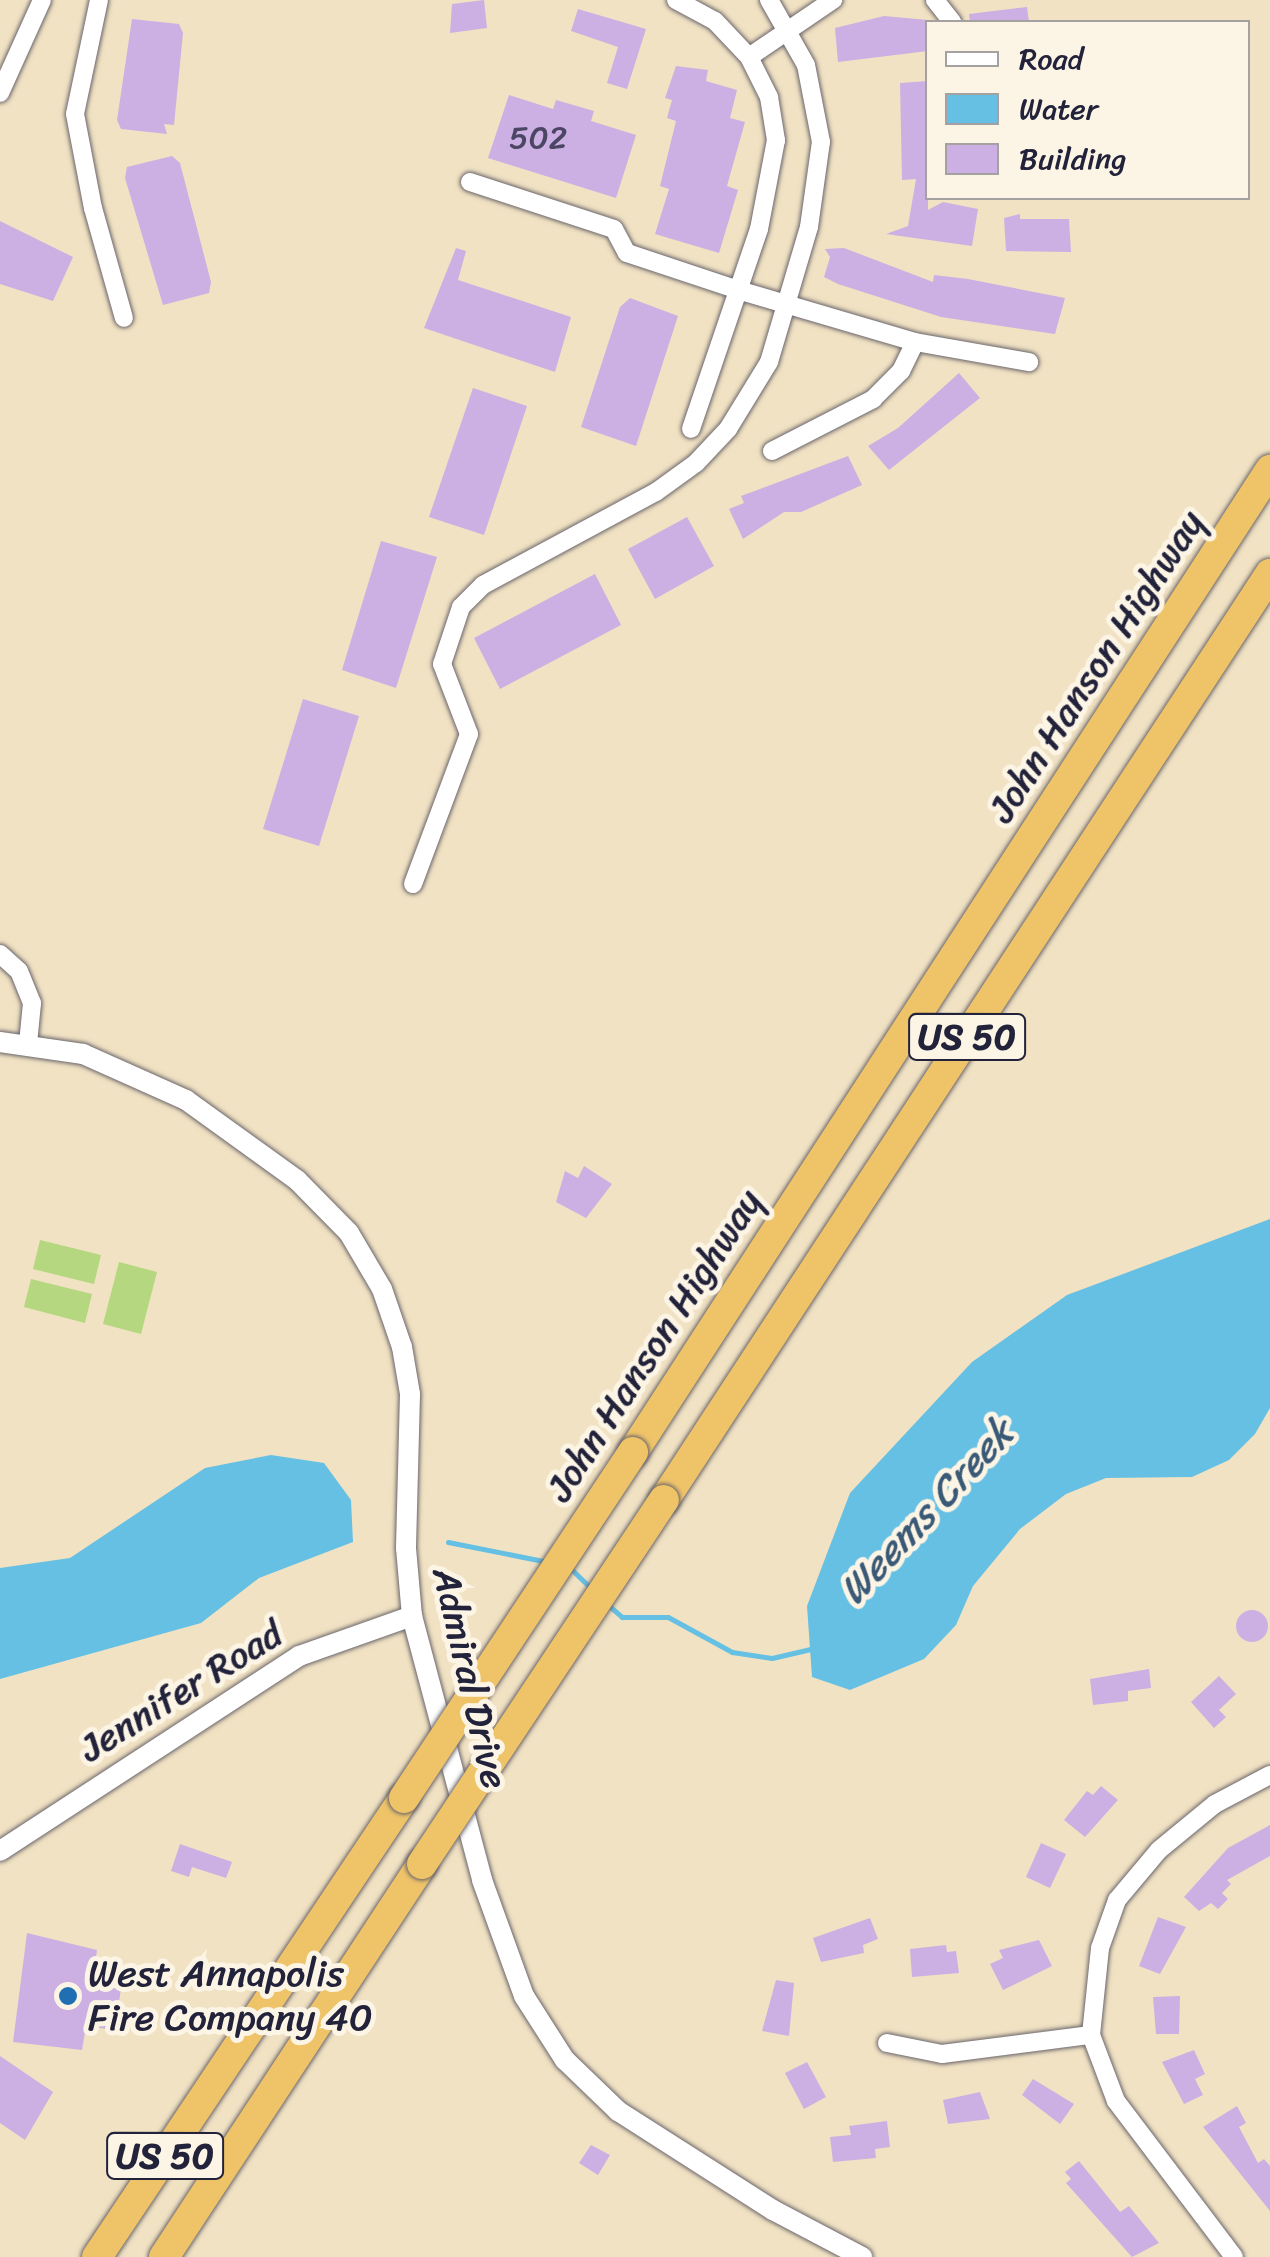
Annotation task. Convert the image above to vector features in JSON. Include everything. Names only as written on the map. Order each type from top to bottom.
[{"type":"highway","name":"John Hanson Highway","points":[[101,2249],[632,1452],[1270,470]]},
{"type":"highway","name":"US 50","points":[[164,2257],[1270,574]]},
{"type":"street","points":[[0,93],[42,0]]},
{"type":"street","points":[[99,0],[76,114],[124,318]]},
{"type":"street","points":[[676,0],[715,21],[749,57],[769,97],[776,140],[759,230],[691,429]]},
{"type":"street","points":[[413,884],[469,734],[442,664],[462,607],[483,586],[656,492],[696,464],[750,398],[809,227],[822,142],[817,101],[789,30],[769,0]]},
{"type":"street","points":[[935,0],[950,20]]},
{"type":"street","points":[[749,57],[824,2]]},
{"type":"street","points":[[470,182],[614,229],[627,253],[738,290],[915,342],[1029,362]]},
{"type":"street","points":[[772,451],[873,399],[901,371],[915,342]]},
{"type":"street","points":[[0,954],[19,971],[32,1002],[28,1044]]},
{"type":"street","name":"Admiral Drive","points":[[0,1042],[28,1044],[108,1062],[186,1100],[306,1188],[364,1255],[390,1308],[407,1370],[412,1616],[493,1916],[514,1973],[549,2038],[580,2078],[640,2126],[862,2257]]},
{"type":"street","name":"Jennifer Road","points":[[0,1852],[286,1663],[346,1635],[412,1616]]},
{"type":"street","points":[[1234,2257],[1116,2101],[1091,2035],[1100,1948],[1117,1900],[1159,1850],[1215,1804],[1270,1775]]},
{"type":"street","points":[[887,2042],[942,2054],[1091,2035]]},
{"type":"green space","points":[[40,1240],[101,1255],[94,1284],[33,1269]]},
{"type":"green space","points":[[119,1262],[157,1272],[141,1334],[103,1324]]},
{"type":"green space","points":[[31,1279],[92,1294],[85,1323],[24,1307]]},
{"type":"water","name":"Weems Creek","points":[[1270,1219],[1270,1408],[1255,1434],[1229,1460],[1192,1477],[1106,1478],[1066,1494],[1020,1529],[973,1586],[956,1625],[924,1659],[850,1690],[812,1677],[807,1606],[850,1493],[972,1362],[1067,1295]]},
{"type":"water","points":[[271,1455],[324,1463],[351,1500],[353,1542],[259,1578],[201,1623],[0,1679],[0,1568],[70,1558],[205,1468]]},
{"type":"building","points":[[484,0],[487,28],[450,33],[452,4]]},
{"type":"building","points":[[1027,7],[1029,20],[970,20],[969,14]]},
{"type":"building","points":[[578,9],[646,29],[627,89],[607,83],[618,47],[571,31]]},
{"type":"building","points":[[884,16],[928,20],[925,51],[838,62],[835,28]]},
{"type":"building","points":[[132,19],[179,24],[183,33],[174,125],[164,124],[167,134],[121,129],[117,120]]},
{"type":"building","points":[[676,66],[708,70],[706,81],[737,90],[730,118],[745,122],[727,186],[738,190],[719,253],[655,234],[669,189],[660,186],[676,121],[667,118],[672,100],[665,98]]},
{"type":"building","points":[[925,81],[928,210],[943,202],[978,209],[972,246],[886,234],[908,226],[916,179],[902,180],[900,83]]},
{"type":"building","points":[[509,95],[553,109],[556,100],[594,111],[591,121],[636,135],[616,198],[488,158]]},
{"type":"building","points":[[172,156],[180,163],[211,282],[209,293],[163,305],[125,178],[127,167]]},
{"type":"building","points":[[1020,214],[1020,219],[1069,219],[1071,252],[1006,251],[1004,218]]},
{"type":"building","points":[[0,221],[73,257],[53,301],[0,284]]},
{"type":"building","points":[[456,248],[466,251],[458,280],[571,317],[555,372],[424,328]]},
{"type":"building","points":[[844,248],[933,282],[934,275],[968,279],[1065,298],[1055,334],[941,317],[838,284],[824,277],[830,257],[825,249]]},
{"type":"building","points":[[630,298],[678,316],[636,446],[581,427],[620,307]]},
{"type":"building","points":[[959,373],[980,398],[889,470],[868,446],[898,428]]},
{"type":"building","points":[[473,388],[527,406],[484,535],[429,517]]},
{"type":"building","points":[[848,456],[862,485],[801,512],[784,512],[743,539],[729,509],[744,503],[741,496]]},
{"type":"building","points":[[687,517],[714,566],[655,599],[628,549]]},
{"type":"building","points":[[381,541],[437,557],[396,688],[342,670]]},
{"type":"building","points":[[595,574],[621,625],[500,689],[474,638]]},
{"type":"building","points":[[303,699],[359,716],[319,846],[263,829]]},
{"type":"building","points":[[584,1166],[612,1184],[586,1218],[556,1202],[565,1171],[578,1178]]},
{"type":"building","points":[[1252,1610],[1264,1614],[1268,1626],[1264,1638],[1252,1642],[1240,1638],[1236,1626],[1240,1614]]},
{"type":"building","points":[[1149,1669],[1151,1688],[1128,1691],[1128,1701],[1093,1705],[1090,1679]]},
{"type":"building","points":[[1219,1676],[1236,1694],[1219,1710],[1226,1717],[1214,1728],[1191,1702]]},
{"type":"building","points":[[1101,1786],[1118,1800],[1085,1837],[1064,1820],[1087,1791],[1093,1795]]},
{"type":"building","points":[[1270,1825],[1270,1856],[1227,1880],[1231,1884],[1222,1893],[1228,1899],[1218,1909],[1211,1903],[1199,1911],[1184,1897],[1228,1848]]},
{"type":"building","points":[[1041,1843],[1066,1854],[1050,1888],[1026,1877]]},
{"type":"building","points":[[180,1844],[232,1862],[226,1878],[192,1867],[189,1877],[171,1871]]},
{"type":"building","points":[[1158,1917],[1186,1927],[1160,1974],[1139,1966]]},
{"type":"building","points":[[870,1918],[878,1939],[863,1945],[864,1953],[821,1962],[813,1938]]},
{"type":"building","name":"West Annapolis Fire Company 40","points":[[27,1933],[97,1950],[94,1971],[115,1974],[113,1988],[121,1989],[117,2015],[110,2014],[107,2029],[86,2026],[82,2050],[13,2042]]},
{"type":"building","points":[[1039,1940],[1052,1966],[1003,1990],[990,1964],[1003,1958],[999,1950]]},
{"type":"building","points":[[946,1945],[947,1952],[956,1951],[959,1973],[912,1977],[910,1949]]},
{"type":"building","points":[[776,1980],[794,1983],[789,2036],[762,2031]]},
{"type":"building","points":[[1180,1996],[1179,2034],[1156,2034],[1153,1997]]},
{"type":"building","points":[[1194,2050],[1205,2074],[1195,2079],[1203,2095],[1184,2104],[1162,2062]]},
{"type":"building","points":[[0,2056],[53,2092],[25,2140],[0,2123]]},
{"type":"building","points":[[807,2062],[826,2097],[804,2109],[785,2073]]},
{"type":"building","points":[[1033,2079],[1074,2104],[1060,2124],[1022,2095]]},
{"type":"building","points":[[980,2092],[990,2119],[948,2124],[943,2100]]},
{"type":"building","points":[[1237,2106],[1246,2123],[1239,2127],[1258,2163],[1264,2159],[1270,2166],[1270,2211],[1203,2127]]},
{"type":"building","points":[[887,2121],[890,2147],[875,2149],[876,2158],[833,2162],[830,2137],[851,2135],[849,2126]]},
{"type":"building","points":[[591,2145],[610,2155],[598,2175],[579,2163]]},
{"type":"building","points":[[1079,2161],[1120,2212],[1129,2206],[1159,2243],[1132,2257],[1066,2183],[1071,2179],[1065,2172]]},
{"type":"waterway","name":"Weems Creek","points":[[448,1542],[548,1562]]},
{"type":"waterway","name":"Weems Creek","points":[[568,1566],[592,1589]]},
{"type":"waterway","name":"Weems Creek","points":[[607,1604],[622,1617],[668,1617],[732,1652],[772,1658],[815,1648]]},
{"type":"place","name":"West Annapolis Fire Company 40","points":[[68,1996]]}]
